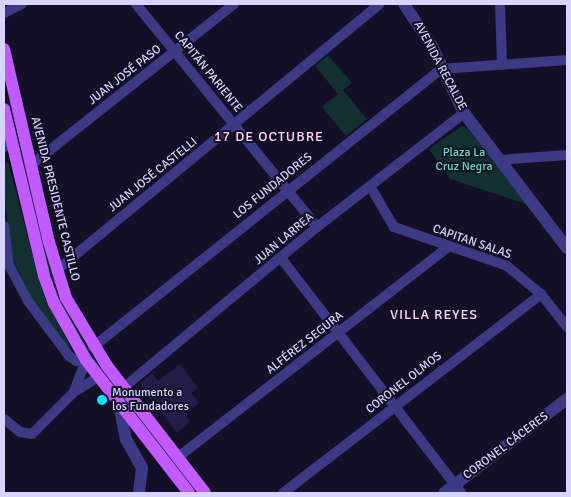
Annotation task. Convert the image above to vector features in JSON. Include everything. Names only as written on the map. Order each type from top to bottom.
[{"type":"main road","name":"AVENIDA PRESIDENTE CASTILLO","points":[[4,49],[57,270],[76,320],[123,388],[205,493]]},
{"type":"main road","points":[[4,109],[44,276],[54,304],[86,360],[98,377],[189,493]]},
{"type":"street","points":[[4,13],[22,4]]},
{"type":"street","name":"CAPITÁN PARIENTE","points":[[136,4],[317,227]]},
{"type":"street","name":"JUAN JOSÉ PASO","points":[[31,165],[234,4]]},
{"type":"street","name":"JUAN JOSÉ CASTELLI","points":[[57,270],[380,4]]},
{"type":"street","name":"AVENIDA RECALDE","points":[[404,4],[432,46],[441,69],[464,113],[567,248]]},
{"type":"street","points":[[500,4],[502,65]]},
{"type":"street","points":[[441,69],[567,60]]},
{"type":"street","name":"LOS FUNDADORES","points":[[93,347],[287,190],[441,69]]},
{"type":"street","name":"JUAN LARREA","points":[[123,388],[317,227],[464,113]]},
{"type":"street","points":[[4,148],[9,132]]},
{"type":"street","points":[[499,160],[567,155]]},
{"type":"street","name":"CAPITAN SALAS","points":[[370,186],[394,228],[507,266],[541,294],[567,327]]},
{"type":"street","points":[[4,226],[6,265],[28,301],[68,356],[76,361],[86,360],[74,392]]},
{"type":"street","name":"ALFÉREZ SEGURA","points":[[177,458],[448,247]]},
{"type":"street","points":[[281,258],[458,489]]},
{"type":"street","name":"CORONEL OLMOS","points":[[283,493],[541,294]]},
{"type":"street","points":[[4,419],[28,435],[35,432],[74,392],[98,377]]},
{"type":"street","name":"CORONEL CÁCERES","points":[[444,493],[458,489],[567,399]]},
{"type":"street","points":[[119,404],[126,439],[142,468],[139,493]]},
{"type":"green space","points":[[328,55],[352,83],[343,90],[367,119],[346,136],[322,107],[338,94],[315,66]]},
{"type":"green space","points":[[4,74],[57,290],[66,310],[95,361],[198,493],[116,393],[72,329],[46,263]]},
{"type":"green space","name":"Plaza La Cruz Negra","points":[[462,126],[468,129],[526,204],[450,179],[429,149]]},
{"type":"green space","points":[[8,162],[43,294],[74,354],[31,297],[12,258],[4,196],[4,164]]},
{"type":"building","points":[[180,364],[198,388],[191,393],[199,403],[184,414],[190,422],[177,433],[139,384],[152,373],[158,381]]},
{"type":"place","name":"Monumento a los Fundadores","points":[[102,400]]},
{"type":"district","name":"17 DE OCTUBRE","points":[[269,137]]},
{"type":"district","name":"VILLA REYES","points":[[434,315]]}]
